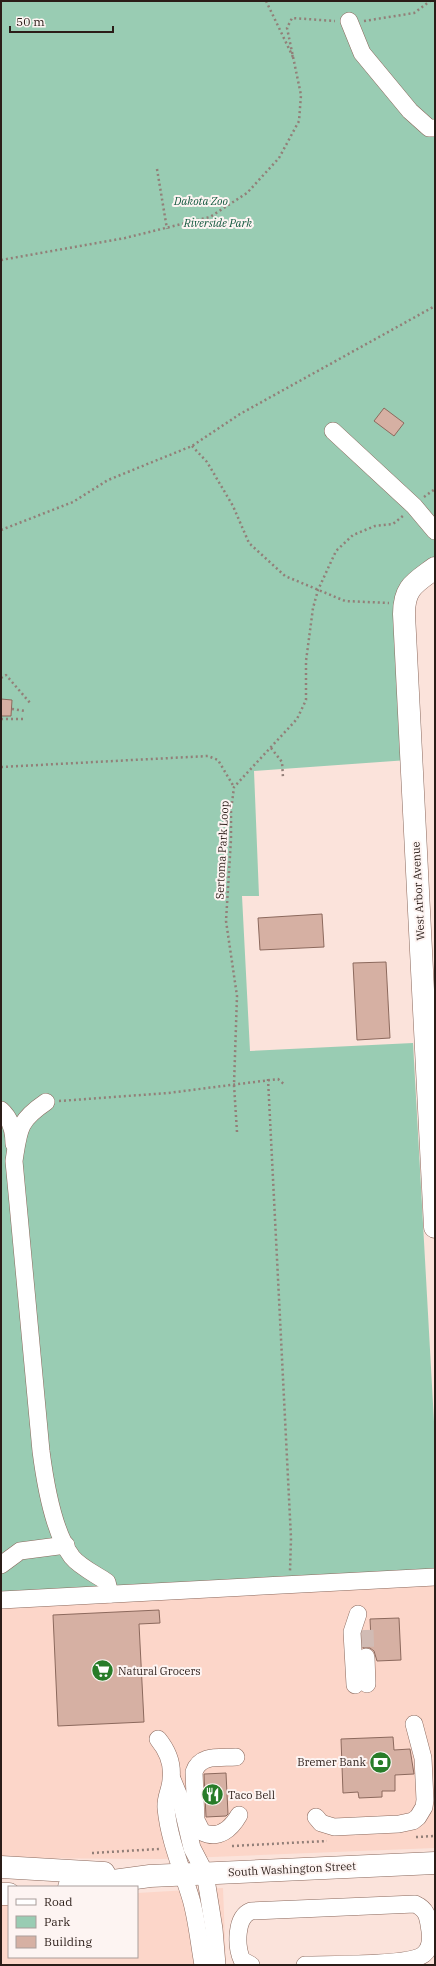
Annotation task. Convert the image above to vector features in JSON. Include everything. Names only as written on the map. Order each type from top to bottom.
[{"type":"main road","name":"West Arbor Avenue","points":[[435,568],[411,586],[406,594],[404,604],[431,1073],[435,1227]]},
{"type":"main road","name":"South Washington Street","points":[[76,1886],[150,1876],[435,1863]]},
{"type":"main road","name":"South Washington Street","points":[[1,1866],[150,1876]]},
{"type":"lane","points":[[349,21],[362,53],[410,111],[429,128],[435,128]]},
{"type":"lane","points":[[333,431],[414,506],[435,531]]},
{"type":"lane","points":[[14,1160],[19,1131],[29,1113],[46,1102]]},
{"type":"lane","points":[[1,1110],[9,1120],[12,1128],[46,1487],[66,1546],[72,1558],[107,1582],[110,1594]]},
{"type":"lane","points":[[1,1565],[20,1551],[66,1546]]},
{"type":"lane","points":[[1,1600],[435,1577]]},
{"type":"lane","points":[[361,1631],[358,1614],[352,1632],[361,1684],[363,1658]]},
{"type":"lane","points":[[316,1817],[321,1823],[334,1827],[399,1824],[412,1821],[418,1817],[424,1807],[425,1800],[424,1772],[422,1748],[414,1724]]},
{"type":"lane","points":[[158,1739],[168,1755],[172,1779],[181,1801],[192,1848],[206,1873],[214,1929],[217,1965]]},
{"type":"lane","points":[[236,1757],[206,1758],[196,1766],[194,1772],[196,1820],[202,1832],[214,1835],[227,1830],[240,1815]]},
{"type":"lane","points":[[172,1779],[166,1802],[167,1819],[170,1836],[191,1900],[203,1965]]},
{"type":"lane","points":[[251,1965],[242,1960],[240,1955],[239,1925],[242,1916],[251,1911],[415,1904],[428,1914],[431,1942],[424,1954],[413,1960],[393,1964],[305,1965]]},
{"type":"path","points":[[1,260],[167,228],[210,217],[247,193],[279,158],[299,121],[301,96],[295,61],[266,1]]},
{"type":"path","points":[[157,169],[167,228]]},
{"type":"path","points":[[1,530],[72,502],[108,480],[192,446],[240,414],[435,306]]},
{"type":"path","points":[[192,446],[207,462],[233,506],[249,543],[285,576],[345,601],[404,604]]},
{"type":"path","name":"Sertoma Park Loop","points":[[237,1132],[234,1085],[237,996],[226,921],[231,839],[230,811],[234,787],[297,719],[306,700],[306,661],[309,632],[318,590],[336,551],[353,535],[375,526],[393,524],[435,489]]},
{"type":"path","points":[[1,678],[6,676],[32,704]]},
{"type":"path","points":[[12,709],[25,711]]},
{"type":"path","points":[[1,718],[25,719]]},
{"type":"path","points":[[271,748],[282,762],[284,778]]},
{"type":"path","points":[[1,768],[208,756],[218,760],[234,787]]},
{"type":"path","points":[[46,1102],[164,1094],[278,1079],[285,1085]]},
{"type":"path","points":[[268,1080],[291,1538],[289,1584]]},
{"type":"shaded area","points":[[435,1582],[435,1848],[162,1859],[1,1858],[1,1604]]},
{"type":"shaded area","points":[[223,1888],[226,1965],[1,1965],[1,1901],[8,1901],[8,1958],[138,1958],[138,1893]]},
{"type":"green space","points":[[1,1],[435,1],[435,577],[406,594],[408,760],[254,771],[259,896],[242,896],[250,1051],[413,1043],[435,1440],[435,1582],[1,1604]]},
{"type":"building","points":[[384,408],[404,423],[394,436],[374,421]]},
{"type":"building","points":[[1,699],[12,700],[11,716],[1,716]]},
{"type":"building","points":[[322,914],[324,947],[260,950],[258,918]]},
{"type":"building","points":[[386,962],[390,1038],[357,1040],[353,963]]},
{"type":"building","points":[[159,1610],[160,1623],[139,1624],[144,1722],[58,1726],[53,1615]]},
{"type":"building","points":[[399,1618],[401,1660],[377,1661],[374,1651],[370,1648],[363,1648],[362,1640],[371,1640],[370,1619]]},
{"type":"building","name":"Bremer Bank","points":[[393,1737],[394,1750],[410,1749],[414,1774],[395,1775],[395,1791],[382,1791],[382,1797],[359,1798],[358,1792],[343,1793],[341,1739]]},
{"type":"building","name":"Taco Bell","points":[[226,1773],[228,1814],[226,1816],[206,1817],[204,1774]]},
{"type":"tunnel","points":[[365,1630],[366,1657]]},
{"type":"place","name":"Natural Grocers","points":[[102,1671]]},
{"type":"place","name":"Bremer Bank","points":[[381,1762]]},
{"type":"place","name":"Taco Bell","points":[[213,1795]]},
{"type":"park label","name":"Dakota Zoo","points":[[201,201]]},
{"type":"park label","name":"Riverside Park","points":[[218,223]]}]
